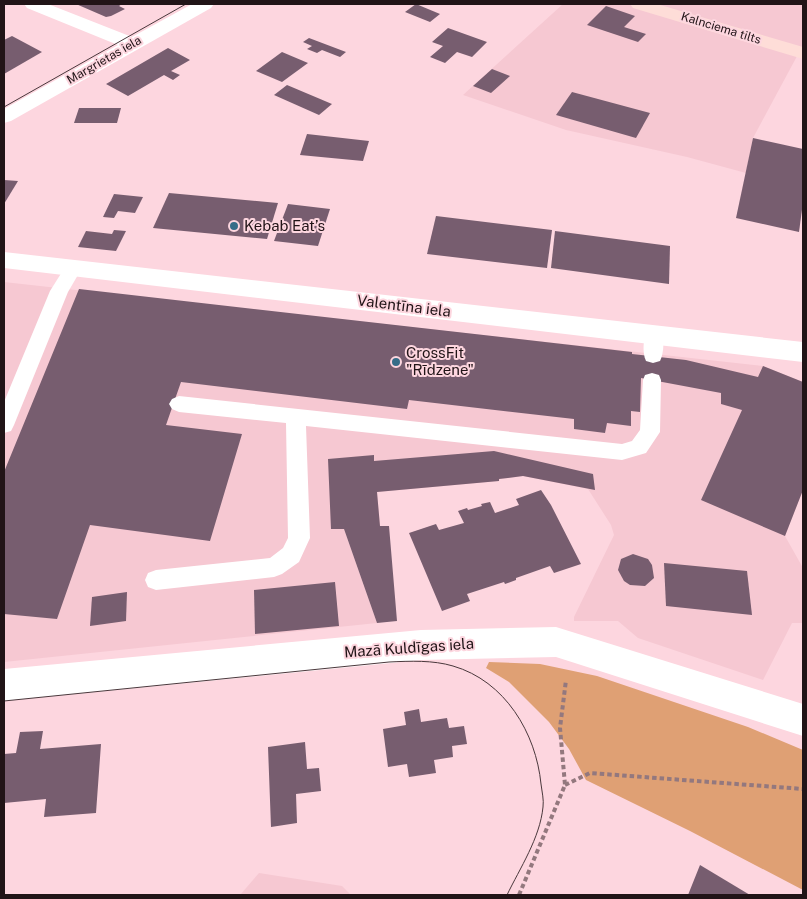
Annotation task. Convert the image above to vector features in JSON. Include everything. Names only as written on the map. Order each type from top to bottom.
[{"type":"main road","name":"Kalnciema tilts","points":[[639,4],[803,53]]},
{"type":"street","points":[[33,4],[132,44]]},
{"type":"street","name":"Margrietas iela","points":[[4,117],[205,4]]},
{"type":"street","name":"Valentīna iela","points":[[4,260],[654,345],[803,352]]},
{"type":"street","name":"Mazā Kuldīgas iela","points":[[4,685],[421,645],[556,642],[803,720]]},
{"type":"lane","points":[[4,425],[59,290],[73,268]]},
{"type":"lane","points":[[179,404],[622,452],[639,447],[650,432],[652,380]]},
{"type":"lane","points":[[156,580],[274,567],[292,555],[299,538],[296,417]]},
{"type":"path","points":[[519,895],[565,785],[560,728],[570,647]]},
{"type":"path","points":[[565,785],[590,773],[803,789]]},
{"type":"shaded area","points":[[563,4],[803,4],[803,45],[753,138],[746,173],[687,157],[566,130],[463,95]]},
{"type":"shaded area","points":[[4,282],[763,366],[803,382],[803,490],[785,536],[803,568],[803,623],[792,623],[763,680],[638,638],[618,621],[574,621],[574,617],[614,535],[611,525],[588,489],[523,476],[500,479],[499,481],[377,492],[380,526],[344,529],[377,623],[4,662]]},
{"type":"shaded area","points":[[489,662],[540,664],[597,676],[748,727],[803,750],[803,890],[690,831],[586,780],[569,749],[549,722],[509,682],[486,668]]},
{"type":"shaded area","points":[[259,873],[342,886],[351,895],[240,895]]},
{"type":"building","points":[[76,4],[122,4],[119,6],[125,9],[106,17]]},
{"type":"building","points":[[416,4],[440,14],[430,22],[405,12]]},
{"type":"building","points":[[606,6],[635,16],[624,27],[646,34],[638,42],[587,25]]},
{"type":"building","points":[[448,28],[487,42],[472,57],[457,52],[445,63],[430,57],[443,46],[432,42]]},
{"type":"building","points":[[12,36],[42,52],[4,74],[4,40]]},
{"type":"building","points":[[309,38],[346,52],[340,57],[322,50],[317,53],[307,49],[312,46],[303,42]]},
{"type":"building","points":[[168,48],[190,60],[171,71],[180,75],[173,80],[164,75],[128,96],[106,84]]},
{"type":"building","points":[[282,52],[308,63],[282,82],[256,71]]},
{"type":"building","points":[[492,69],[510,76],[491,93],[473,86]]},
{"type":"building","points":[[287,85],[332,104],[319,115],[274,95]]},
{"type":"building","points":[[572,92],[650,113],[636,138],[556,115]]},
{"type":"building","points":[[79,108],[121,108],[117,123],[74,123]]},
{"type":"building","points":[[307,134],[369,141],[363,161],[300,155]]},
{"type":"building","points":[[753,138],[803,149],[803,202],[799,232],[736,218]]},
{"type":"building","points":[[4,180],[18,181],[4,204]]},
{"type":"building","points":[[169,193],[278,203],[267,239],[153,228]]},
{"type":"building","points":[[114,194],[143,197],[135,213],[118,211],[114,218],[103,217]]},
{"type":"building","points":[[288,204],[330,209],[318,246],[274,241]]},
{"type":"building","points":[[436,216],[552,230],[547,268],[427,254]]},
{"type":"building","points":[[114,230],[126,231],[116,251],[78,247],[86,231],[112,234]]},
{"type":"building","points":[[555,231],[670,246],[669,284],[551,268]]},
{"type":"building","points":[[79,289],[632,352],[632,354],[686,360],[758,377],[763,366],[803,382],[803,490],[785,536],[701,500],[742,410],[721,404],[721,393],[641,378],[640,412],[631,411],[631,426],[607,423],[605,433],[574,429],[574,419],[409,400],[407,409],[181,382],[166,425],[242,434],[210,541],[90,525],[57,619],[4,614],[4,472]]},
{"type":"building","points":[[494,451],[593,474],[595,490],[523,476],[499,479],[499,481],[377,492],[380,526],[389,526],[397,621],[377,623],[344,529],[331,529],[328,459],[374,455],[374,461]]},
{"type":"building","points":[[541,490],[551,505],[581,564],[554,573],[550,566],[505,584],[504,582],[467,594],[470,601],[442,611],[409,533],[436,524],[439,530],[464,523],[458,511],[482,506],[481,504],[490,502],[495,513],[519,505],[516,499]]},
{"type":"building","points":[[633,554],[648,559],[652,565],[654,578],[645,586],[630,585],[624,581],[618,570],[621,559]]},
{"type":"building","points":[[664,563],[747,571],[752,615],[666,606]]},
{"type":"building","points":[[335,582],[339,626],[255,634],[254,590]]},
{"type":"building","points":[[127,592],[126,621],[90,626],[92,597]]},
{"type":"building","points":[[419,709],[421,722],[447,718],[449,728],[464,726],[467,744],[452,746],[453,757],[434,760],[436,773],[409,777],[407,764],[388,767],[383,729],[406,725],[404,712]]},
{"type":"building","points":[[43,731],[40,749],[101,744],[96,813],[44,817],[46,799],[4,803],[4,754],[16,753],[20,732]]},
{"type":"building","points":[[305,742],[307,769],[319,768],[321,791],[296,794],[297,823],[271,827],[268,747]]},
{"type":"building","points":[[700,865],[750,895],[688,895]]},
{"type":"tram line","points":[[4,107],[186,4]]},
{"type":"tram line","points":[[4,701],[389,662],[413,661],[445,664],[472,673],[502,696],[515,711],[525,728],[538,765],[543,802],[541,819],[534,841],[507,895]]},
{"type":"place","name":"Kebab Eat’s","points":[[234,226]]},
{"type":"place","name":"CrossFit \"Rīdzene\"","points":[[396,362]]}]
